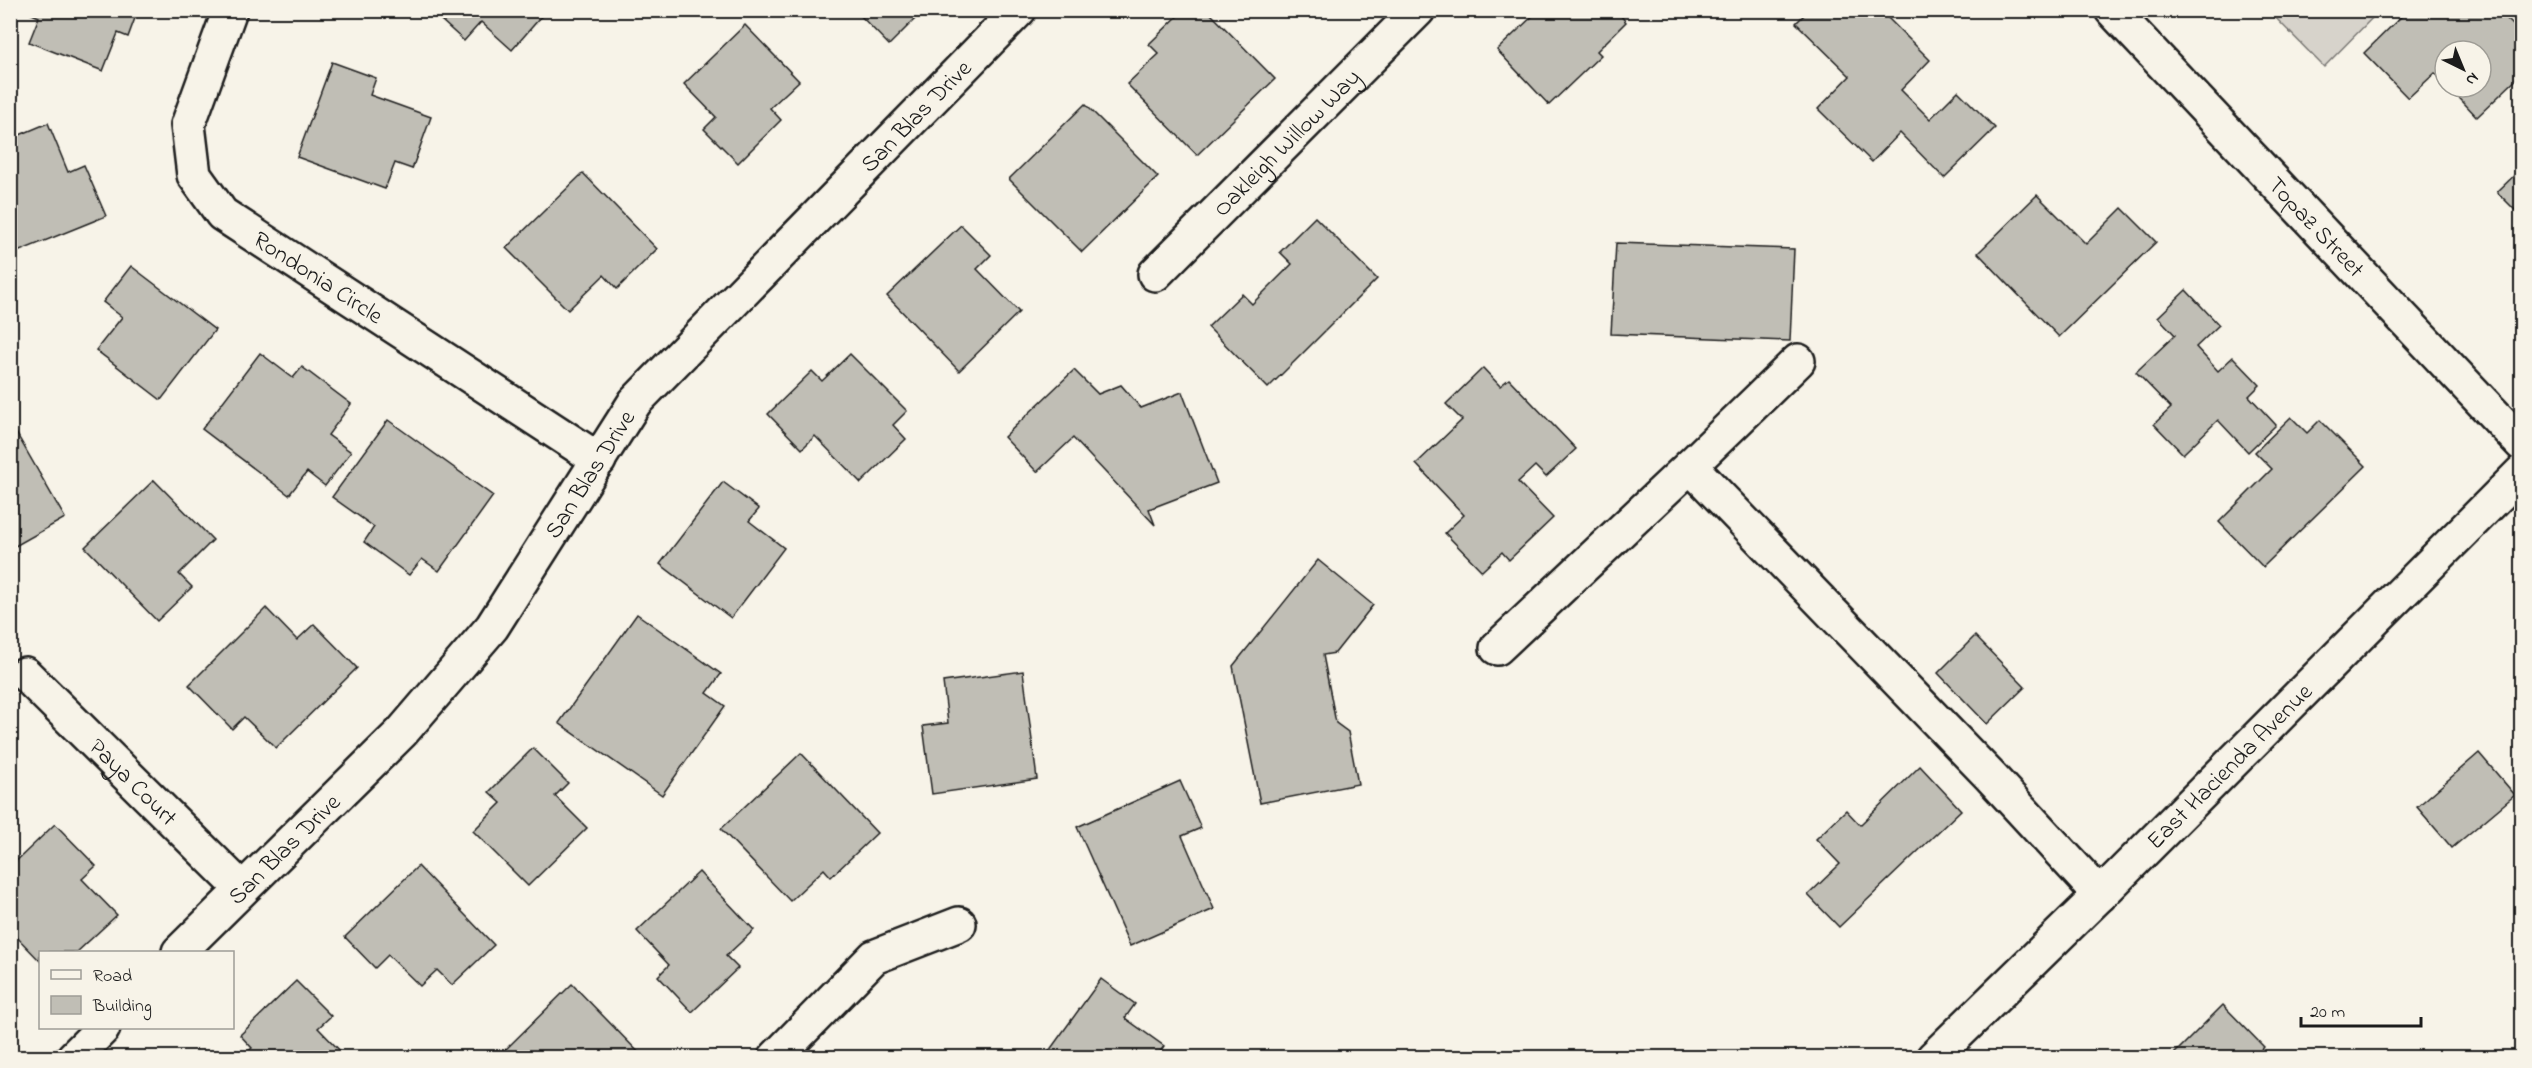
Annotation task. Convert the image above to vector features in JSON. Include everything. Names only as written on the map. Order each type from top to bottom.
[{"type":"street","name":"Rondonia Circle","points":[[230,10],[188,125],[194,175],[222,214],[600,460]]},
{"type":"street","name":"San Blas Drive","points":[[179,951],[402,732],[492,627],[600,460],[634,402],[1019,10]]},
{"type":"street","name":"Oakleigh Willow Way","points":[[1155,274],[1418,10]]},
{"type":"street","name":"Topaz Street","points":[[2112,10],[2522,444]]},
{"type":"street","points":[[1497,648],[1798,361]]},
{"type":"street","points":[[1690,466],[1991,777],[2100,895]]},
{"type":"street","name":"East Hacienda Avenue","points":[[1933,1058],[2100,895],[2522,472]]},
{"type":"street","name":"Paya Court","points":[[25,674],[242,889]]},
{"type":"street","points":[[775,1058],[874,957],[959,924]]},
{"type":"street","points":[[73,1058],[102,1029]]},
{"type":"shaded area","points":[[2379,10],[2324,67],[2269,11]]},
{"type":"building","points":[[22,10],[138,10],[128,37],[118,33],[103,71],[29,42],[39,17]]},
{"type":"building","points":[[430,10],[547,10],[512,50],[481,22],[464,41]]},
{"type":"building","points":[[855,10],[924,10],[889,45]]},
{"type":"building","points":[[1184,10],[1207,10],[1275,79],[1197,155],[1127,84],[1159,54],[1149,44]]},
{"type":"building","points":[[1539,10],[1616,10],[1626,22],[1597,51],[1601,55],[1549,105],[1497,50]]},
{"type":"building","points":[[1809,10],[1880,10],[1930,60],[1901,90],[1930,119],[1958,91],[1995,128],[1944,178],[1900,133],[1872,162],[1818,109],[1850,76],[1796,23]]},
{"type":"building","points":[[2408,10],[2498,10],[2522,34],[2522,74],[2477,117],[2460,99],[2493,99],[2493,39],[2433,39],[2433,75],[2408,98],[2364,53]]},
{"type":"building","points":[[745,25],[799,81],[770,108],[781,120],[738,163],[704,129],[716,117],[684,84]]},
{"type":"building","points":[[332,62],[376,78],[370,95],[431,117],[412,169],[395,163],[385,189],[297,157]]},
{"type":"building","points":[[1085,104],[1158,177],[1082,252],[1009,179]]},
{"type":"building","points":[[48,123],[68,172],[84,165],[106,216],[10,255],[10,139]]},
{"type":"building","points":[[2522,168],[2522,217],[2497,192]]},
{"type":"building","points":[[583,173],[657,249],[617,289],[604,275],[568,310],[506,248]]},
{"type":"building","points":[[2037,195],[2086,244],[2122,208],[2156,242],[2059,337],[1978,253]]},
{"type":"building","points":[[1315,217],[1377,279],[1268,388],[1208,327],[1242,294],[1252,304],[1292,264],[1280,252]]},
{"type":"building","points":[[961,225],[991,255],[977,269],[1019,312],[959,371],[887,296]]},
{"type":"building","points":[[1616,243],[1794,249],[1790,341],[1611,334]]},
{"type":"building","points":[[131,266],[215,330],[161,400],[96,350],[122,317],[103,302]]},
{"type":"building","points":[[2186,290],[2219,325],[2196,347],[2218,371],[2233,357],[2260,385],[2249,396],[2276,425],[2248,452],[2218,420],[2183,454],[2154,424],[2171,408],[2136,372],[2175,335],[2158,317]]},
{"type":"building","points":[[260,353],[293,378],[302,367],[351,404],[328,435],[351,452],[325,486],[307,472],[289,495],[202,429]]},
{"type":"building","points":[[850,354],[907,411],[893,425],[906,439],[861,483],[815,436],[802,449],[768,414],[812,371],[822,381]]},
{"type":"building","points":[[1483,368],[1500,386],[1509,379],[1576,449],[1546,477],[1535,466],[1518,482],[1553,518],[1509,560],[1502,552],[1482,571],[1445,533],[1464,515],[1416,464],[1462,420],[1446,404]]},
{"type":"building","points":[[1074,370],[1098,394],[1121,385],[1141,408],[1182,392],[1217,483],[1149,509],[1155,525],[1073,438],[1037,472],[1004,437]]},
{"type":"building","points":[[2291,417],[2307,433],[2320,420],[2366,466],[2263,567],[2219,522],[2272,469],[2255,452]]},
{"type":"building","points":[[388,420],[493,496],[439,571],[422,559],[409,575],[364,542],[374,527],[332,497]]},
{"type":"building","points":[[10,422],[65,518],[10,549]]},
{"type":"building","points":[[154,480],[213,540],[179,574],[192,587],[157,621],[85,547]]},
{"type":"building","points":[[723,482],[759,509],[749,521],[784,548],[731,618],[660,564]]},
{"type":"building","points":[[1318,560],[1373,605],[1335,653],[1323,655],[1336,723],[1348,732],[1358,784],[1260,803],[1233,666]]},
{"type":"building","points":[[266,608],[297,640],[314,624],[357,668],[276,748],[244,717],[232,729],[189,685]]},
{"type":"building","points":[[637,614],[721,674],[707,693],[725,706],[662,795],[559,723]]},
{"type":"building","points":[[1975,636],[2025,687],[1987,724],[1938,673]]},
{"type":"building","points":[[1023,671],[1037,779],[932,794],[923,726],[948,723],[943,682]]},
{"type":"building","points":[[533,748],[568,783],[555,796],[587,828],[528,886],[473,831],[501,803],[489,792]]},
{"type":"building","points":[[801,753],[877,833],[831,877],[824,869],[790,901],[721,829]]},
{"type":"building","points":[[2479,753],[2515,795],[2452,848],[2417,807]]},
{"type":"building","points":[[1920,766],[1961,810],[1839,927],[1808,895],[1840,864],[1816,839],[1846,810],[1860,825]]},
{"type":"building","points":[[1180,781],[1201,828],[1182,836],[1214,909],[1130,946],[1077,827]]},
{"type":"building","points":[[55,824],[96,866],[82,879],[117,915],[78,951],[39,951],[39,960],[10,930],[10,867]]},
{"type":"building","points":[[418,866],[494,945],[452,985],[437,970],[420,986],[388,955],[375,968],[345,937]]},
{"type":"building","points":[[699,872],[754,930],[726,956],[738,968],[692,1012],[658,976],[669,965],[637,931]]},
{"type":"building","points":[[1101,979],[1135,1004],[1125,1018],[1164,1046],[1156,1058],[1044,1058]]},
{"type":"building","points":[[296,981],[331,1016],[318,1028],[347,1058],[241,1058],[252,1048],[240,1035]]},
{"type":"building","points":[[572,984],[644,1058],[497,1058]]},
{"type":"building","points":[[2223,1005],[2264,1047],[2254,1058],[2170,1058]]}]
